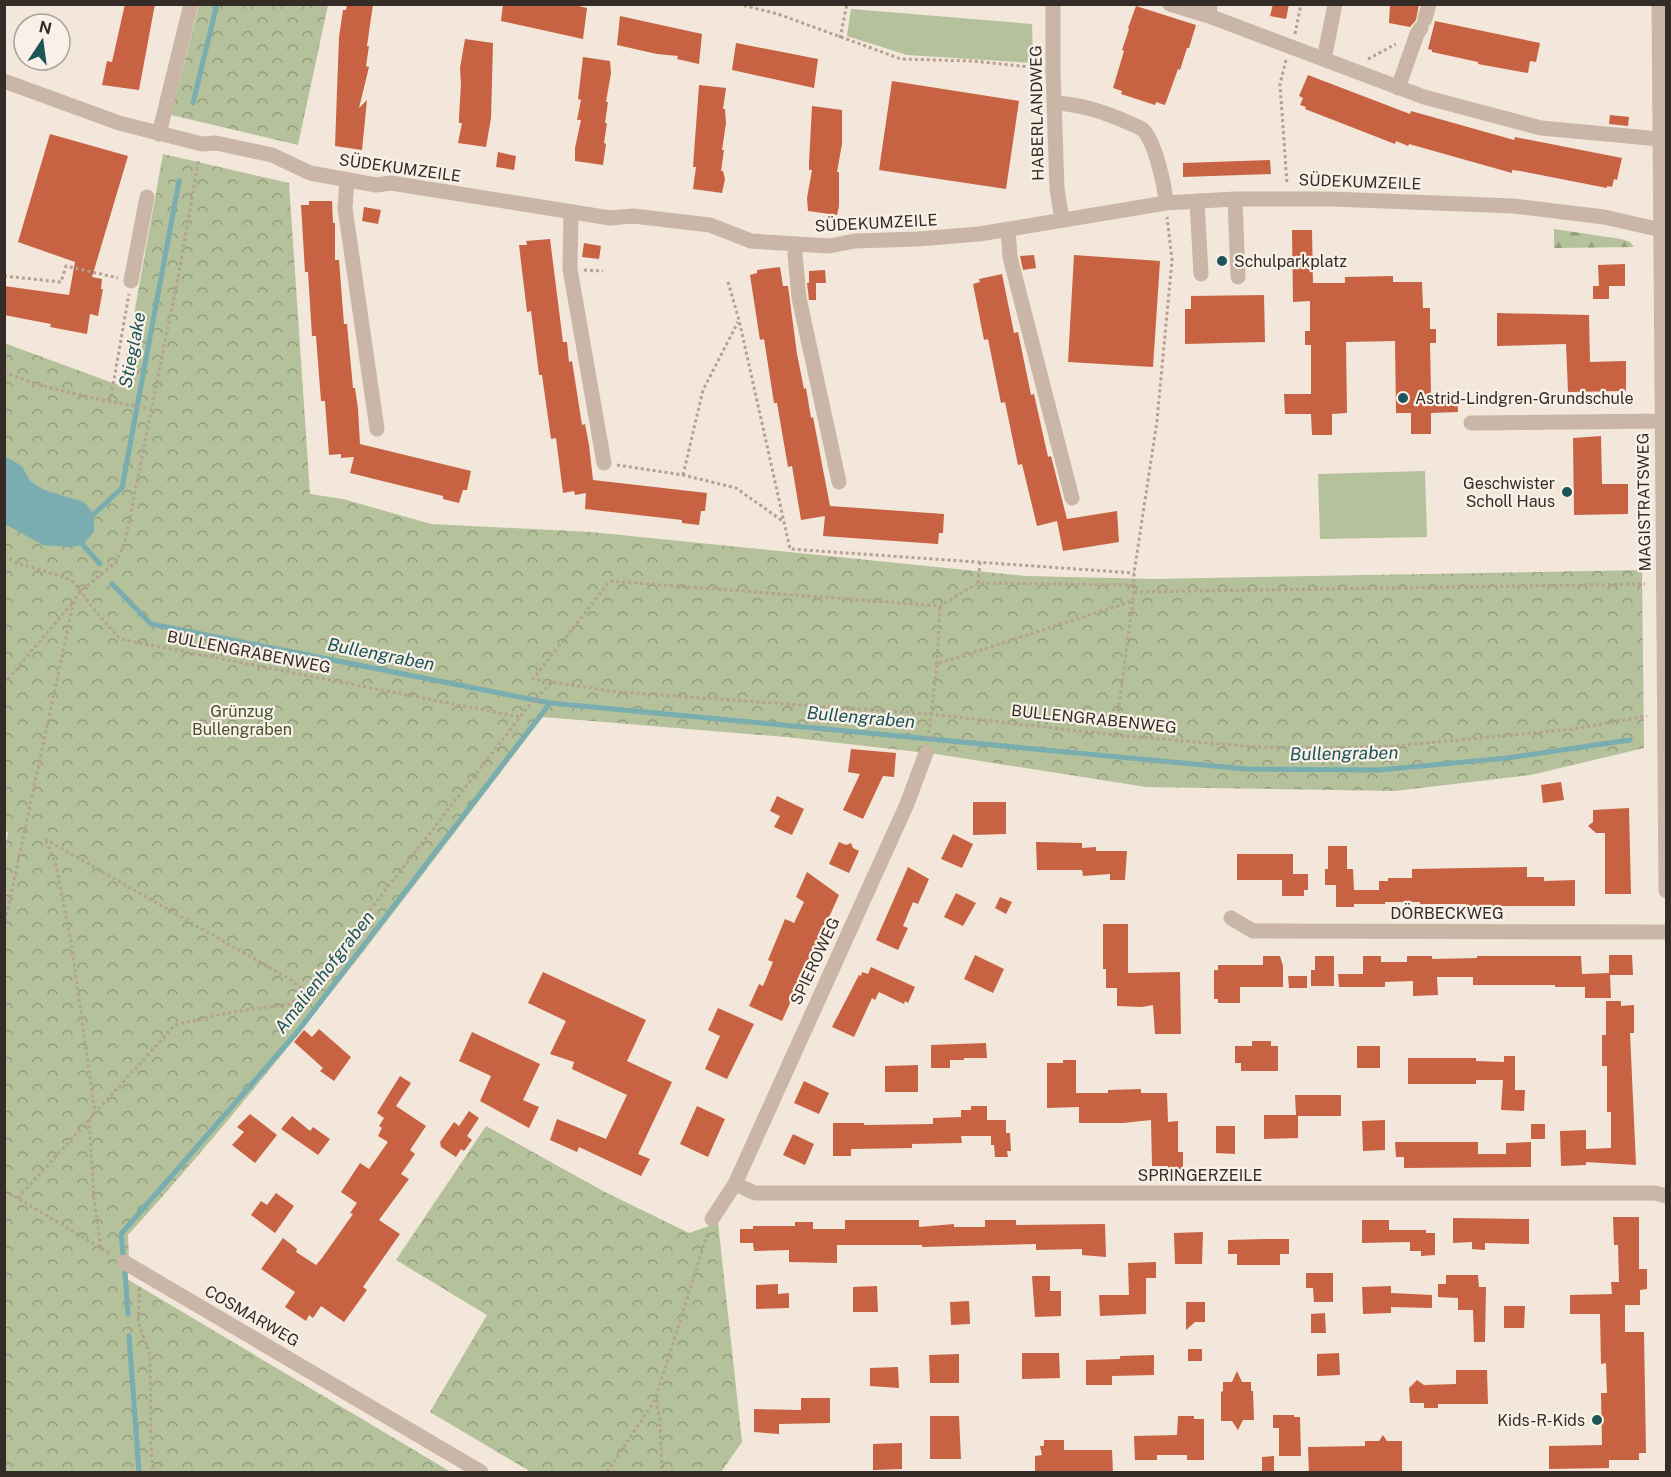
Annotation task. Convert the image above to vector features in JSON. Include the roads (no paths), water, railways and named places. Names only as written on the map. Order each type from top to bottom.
[{"type":"street","points":[[159,134],[191,4]]},
{"type":"street","name":"HABERLANDWEG","points":[[1053,4],[1057,198],[1062,220]]},
{"type":"street","points":[[1170,4],[1210,10],[1234,26],[1424,97],[1541,128],[1660,139]]},
{"type":"street","points":[[1324,59],[1335,4]]},
{"type":"street","name":"MAGISTRATSWEG","points":[[1659,4],[1663,230],[1664,391],[1661,421],[1666,891]]},
{"type":"street","points":[[1398,88],[1423,21]]},
{"type":"street","name":"SÜDEKUMZEILE","points":[[4,81],[81,110],[159,134],[202,144],[216,143],[272,155],[310,173],[376,185],[391,183],[571,213],[610,218],[633,216],[710,225],[751,241],[829,246],[855,241],[948,237],[1166,203],[1287,198],[1514,206],[1613,218],[1663,230]]},
{"type":"street","points":[[1054,103],[1070,104],[1108,113],[1143,130],[1153,148],[1166,203]]},
{"type":"street","points":[[348,180],[345,208],[377,429]]},
{"type":"street","points":[[131,281],[147,196]]},
{"type":"street","points":[[1235,199],[1238,277]]},
{"type":"street","points":[[1197,201],[1201,274]]},
{"type":"street","points":[[571,213],[570,268],[604,463]]},
{"type":"street","points":[[1008,229],[1010,257],[1072,498]]},
{"type":"street","points":[[796,244],[799,298],[839,482]]},
{"type":"street","points":[[1471,423],[1661,421]]},
{"type":"street","name":"SPIEROWEG","points":[[712,1219],[735,1184],[907,804],[926,753]]},
{"type":"street","name":"DÖRBECKWEG","points":[[1231,918],[1253,931],[1666,932]]},
{"type":"street","name":"SPRINGERZEILE","points":[[735,1184],[755,1193],[1655,1193],[1666,1196]]},
{"type":"street","name":"COSMARWEG","points":[[124,1262],[481,1473]]},
{"type":"water","points":[[4,456],[22,466],[30,481],[44,490],[84,502],[94,514],[94,531],[83,545],[69,547],[43,545],[5,524]]},
{"type":"waterway","name":"Stieglake","points":[[193,103],[217,4]]},
{"type":"waterway","name":"Stieglake","points":[[94,514],[122,488],[179,181]]},
{"type":"waterway","name":"Bullengraben","points":[[83,545],[100,564]]},
{"type":"waterway","name":"Bullengraben","points":[[112,584],[151,624],[550,703],[1246,769],[1379,770],[1507,758],[1630,740]]},
{"type":"waterway","name":"Amalienhofgraben","points":[[123,1254],[121,1234],[298,1031],[550,703]]},
{"type":"waterway","name":"Amalienhofgraben","points":[[125,1272],[128,1314]]},
{"type":"waterway","name":"Amalienhofgraben","points":[[129,1336],[139,1472]]},
{"type":"place","name":"Schulparkplatz","points":[[1222,261]]},
{"type":"place","name":"Astrid-Lindgren-Grundschule","points":[[1403,398]]},
{"type":"place","name":"Geschwister Scholl Haus","points":[[1567,492]]},
{"type":"place","name":"Kids-R-Kids","points":[[1597,1420]]},
{"type":"park label","name":"Grünzug Bullengraben","points":[[242,720]]}]
